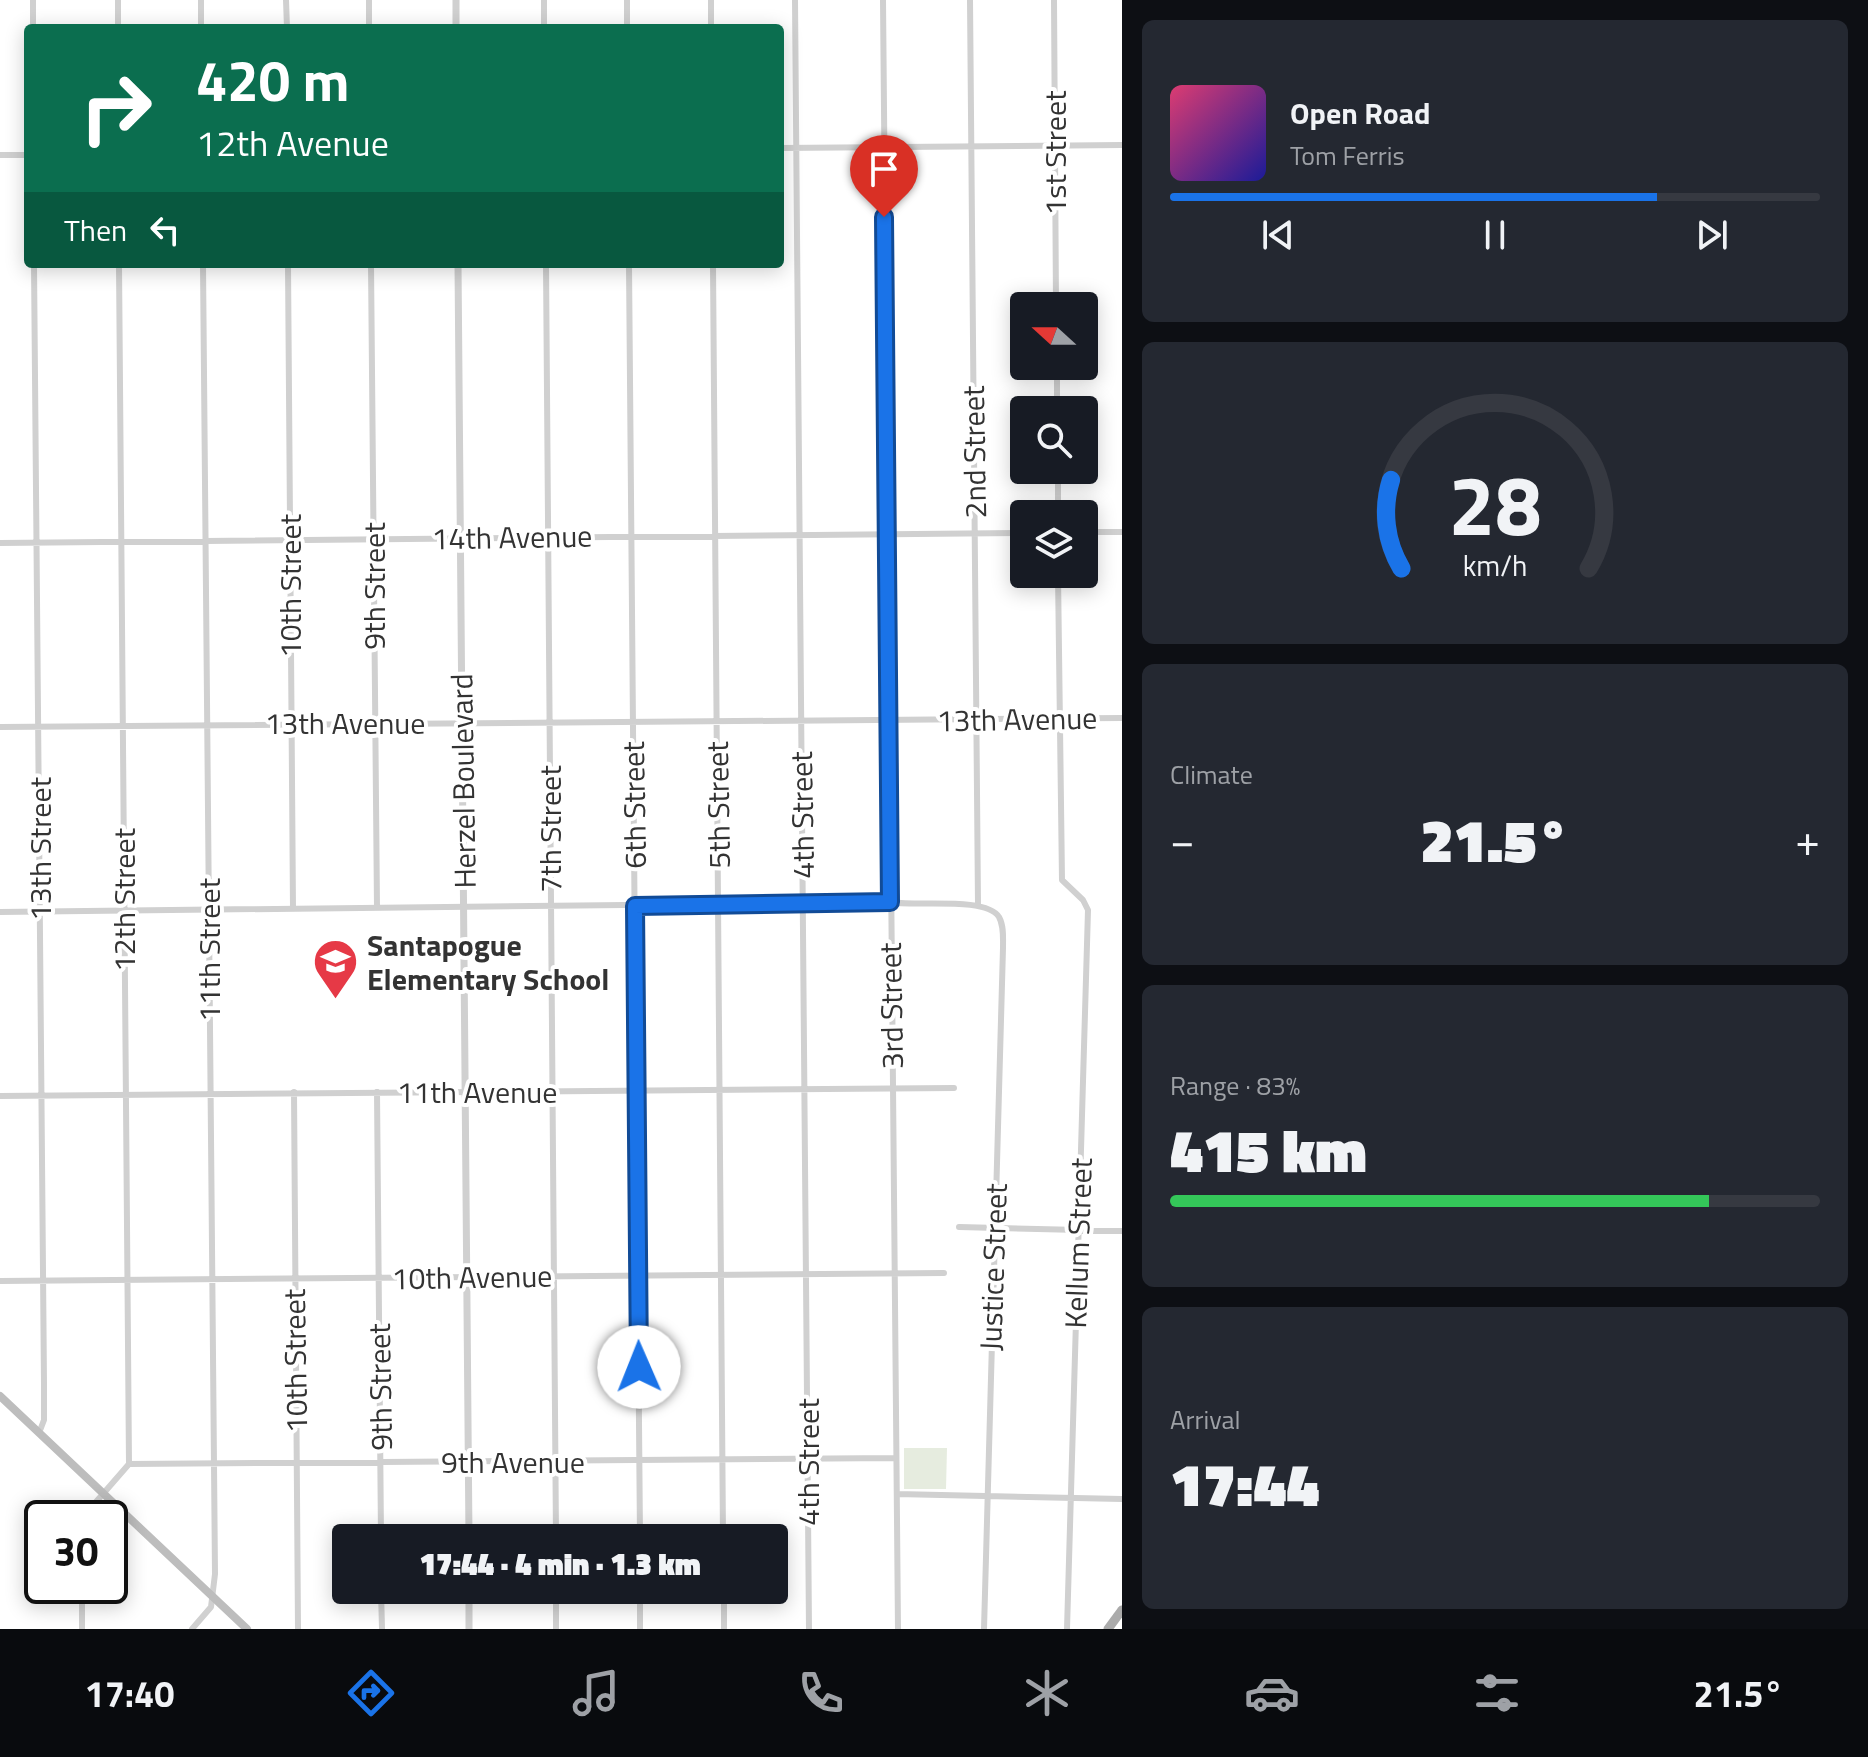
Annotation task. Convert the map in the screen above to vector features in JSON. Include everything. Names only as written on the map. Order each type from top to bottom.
[{"type":"main road","points":[[0,1396],[247,1629]]},
{"type":"main road","points":[[1108,1629],[1122,1610]]},
{"type":"street","points":[[33,0],[33,24]]},
{"type":"street","points":[[118,0],[118,24]]},
{"type":"street","points":[[201,0],[201,24]]},
{"type":"street","points":[[286,0],[287,24]]},
{"type":"street","points":[[369,0],[369,24]]},
{"type":"street","points":[[456,0],[456,24]]},
{"type":"street","points":[[544,0],[544,24]]},
{"type":"street","points":[[627,0],[627,24]]},
{"type":"street","points":[[711,0],[711,24]]},
{"type":"street","name":"4th Street","points":[[795,0],[809,1629]]},
{"type":"street","name":"3rd Street","points":[[883,0],[898,1629]]},
{"type":"street","name":"2nd Street","points":[[970,0],[978,905]]},
{"type":"street","name":"1st Street","points":[[1054,0],[1056,292]]},
{"type":"street","points":[[784,148],[1122,145]]},
{"type":"street","points":[[0,155],[24,155]]},
{"type":"street","name":"13th Street","points":[[34,268],[44,1281],[44,1414],[39,1433]]},
{"type":"street","name":"12th Street","points":[[119,268],[129,1464]]},
{"type":"street","name":"11th Street","points":[[203,268],[213,1598]]},
{"type":"street","name":"10th Street","points":[[288,268],[293,909]]},
{"type":"street","name":"9th Street","points":[[371,268],[377,907]]},
{"type":"street","name":"Herzel Boulevard","points":[[458,268],[469,1524]]},
{"type":"street","name":"7th Street","points":[[546,268],[556,1524]]},
{"type":"street","name":"6th Street","points":[[629,268],[640,1524]]},
{"type":"street","name":"5th Street","points":[[713,268],[723,1524]]},
{"type":"street","points":[[1098,532],[1122,532]]},
{"type":"street","name":"14th Avenue","points":[[0,543],[1010,533]]},
{"type":"street","points":[[1058,588],[1059,719]]},
{"type":"street","name":"13th Avenue","points":[[0,727],[1122,718]]},
{"type":"street","name":"Kellum Street","points":[[1059,719],[1062,880],[1083,900],[1088,910],[1067,1629]]},
{"type":"street","points":[[0,912],[890,902],[903,905],[978,905]]},
{"type":"street","name":"Justice Street","points":[[978,905],[992,909],[1000,919],[1003,931],[984,1629]]},
{"type":"street","name":"11th Avenue","points":[[0,1096],[954,1088]]},
{"type":"street","name":"10th Street","points":[[294,1092],[298,1629]]},
{"type":"street","name":"9th Street","points":[[377,1092],[381,1524]]},
{"type":"street","points":[[959,1227],[1122,1231]]},
{"type":"street","name":"10th Avenue","points":[[0,1281],[944,1273]]},
{"type":"street","name":"9th Avenue","points":[[129,1464],[896,1458]]},
{"type":"street","points":[[96,1500],[129,1464]]},
{"type":"street","points":[[897,1494],[1122,1499]]},
{"type":"street","points":[[192,1629],[207,1613],[213,1598]]},
{"type":"street","points":[[82,1604],[82,1629]]},
{"type":"street","points":[[381,1604],[382,1629]]},
{"type":"street","points":[[469,1604],[469,1629]]},
{"type":"street","points":[[556,1604],[556,1629]]},
{"type":"street","points":[[640,1604],[640,1629]]},
{"type":"street","points":[[724,1604],[724,1629]]},
{"type":"shaded area","points":[[904,1448],[947,1448],[946,1489],[904,1489]]},
{"type":"place","name":"Santapogue Elementary School","points":[[336,1001]]},
{"type":"route","points":[[639,1367],[635,906],[890,902],[884,217]]}]
